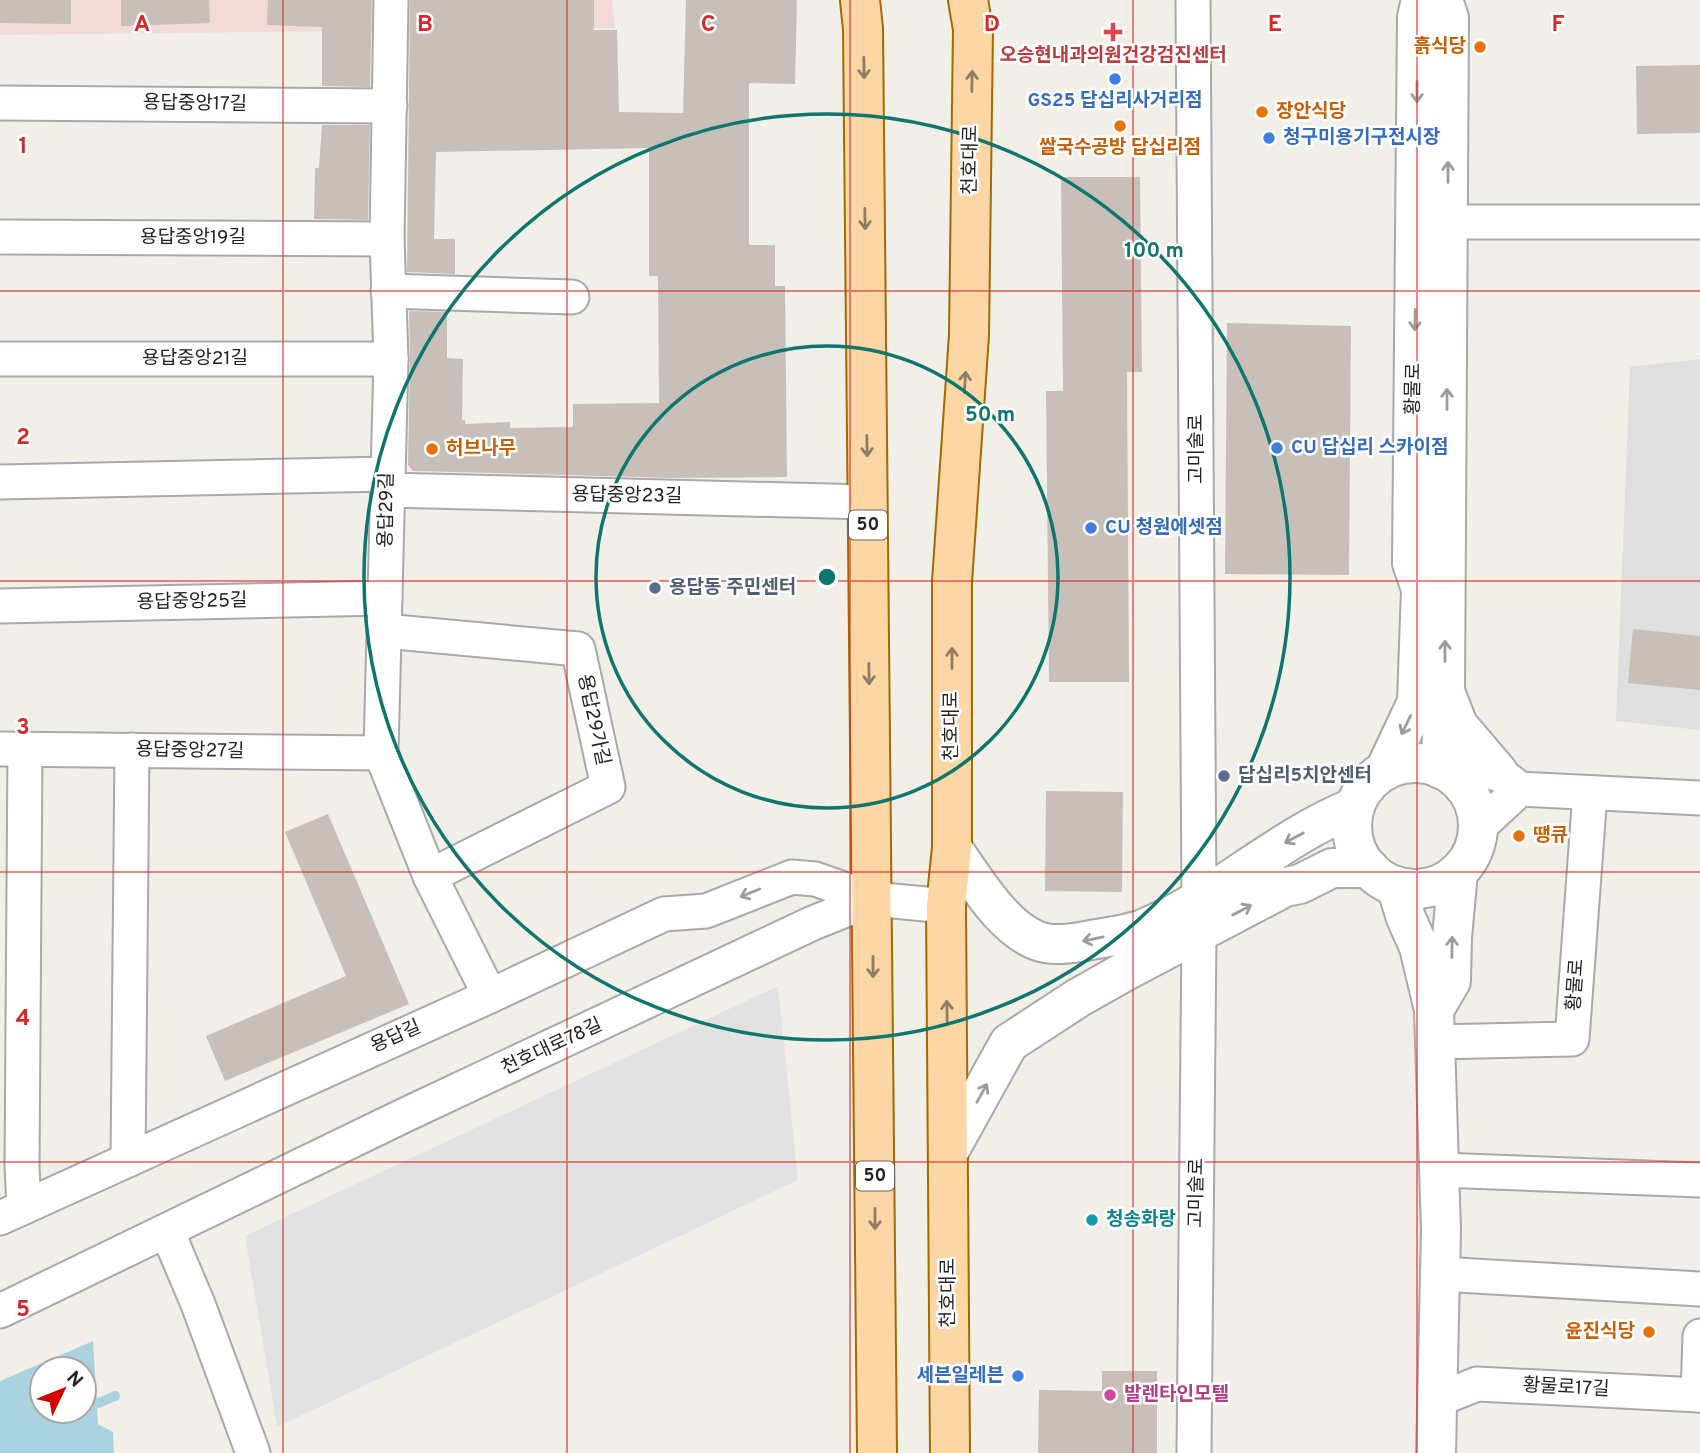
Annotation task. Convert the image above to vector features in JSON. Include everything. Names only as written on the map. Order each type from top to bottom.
[{"type":"main road","name":"50","points":[[860,0],[863,29],[877,1453]]},
{"type":"main road","name":"천호대로","points":[[950,1453],[946,906],[952,849],[952,582],[969,335],[973,29],[968,0]]},
{"type":"street","name":"용답29길","points":[[391,0],[387,239],[391,359],[381,753],[430,876],[490,996]]},
{"type":"street","name":"고미술로","points":[[1193,0],[1199,915],[1194,1453]]},
{"type":"street","name":"황물로","points":[[1385,770],[1418,702],[1421,589],[1412,563],[1417,17],[1421,0]]},
{"type":"street","name":"황물로","points":[[1443,0],[1449,18],[1444,771]]},
{"type":"street","name":"용답중앙17길","points":[[0,103],[390,106]]},
{"type":"street","points":[[1448,222],[1700,222]]},
{"type":"street","name":"용답중앙19길","points":[[0,237],[387,239]]},
{"type":"street","points":[[388,291],[572,297]]},
{"type":"street","name":"용답중앙21길","points":[[0,359],[391,359]]},
{"type":"street","name":"용답중앙23길","points":[[0,482],[387,482],[868,502]]},
{"type":"street","name":"용답중앙25길","points":[[0,606],[385,598]]},
{"type":"street","name":"용답29가길","points":[[384,631],[578,649],[608,787],[430,876]]},
{"type":"street","points":[[1445,691],[1458,725],[1509,780]]},
{"type":"street","name":"용답길","points":[[12,749],[22,1167],[12,1212]]},
{"type":"street","name":"용답중앙27길","points":[[12,749],[381,753]]},
{"type":"street","points":[[128,1160],[132,750]]},
{"type":"street","points":[[1300,884],[1349,893],[1390,890],[1412,888],[1429,887],[1444,881],[1458,872],[1475,844],[1478,828],[1470,796],[1461,783],[1444,771],[1417,763],[1400,764],[1372,779],[1361,792],[1354,807],[1352,823],[1353,839],[1359,855],[1390,890],[1419,947],[1434,1026],[1440,1170],[1436,1453]]},
{"type":"street","points":[[1444,771],[1474,764],[1509,780],[1590,793],[1700,798]]},
{"type":"street","points":[[1478,828],[1509,780]]},
{"type":"street","name":"황물로","points":[[1434,1026],[1572,1039],[1590,793]]},
{"type":"street","points":[[1199,915],[1275,849],[1323,819],[1354,807]]},
{"type":"street","points":[[952,849],[1007,921],[1038,941],[1070,944],[1147,944]]},
{"type":"street","points":[[948,1153],[1009,1043],[1077,998],[1147,944],[1199,915],[1300,884],[1332,868],[1390,890]]},
{"type":"street","points":[[1434,1026],[1451,981],[1458,872]]},
{"type":"street","name":"용답길","points":[[12,1212],[490,996],[664,914],[706,911],[792,877],[815,879],[873,899]]},
{"type":"street","name":"천호대로78길","points":[[0,1311],[405,1115],[801,929],[873,899],[946,906]]},
{"type":"street","points":[[1440,1170],[1700,1180]]},
{"type":"street","points":[[167,1231],[198,1304],[253,1453]]},
{"type":"street","points":[[1440,1274],[1700,1290]]},
{"type":"street","name":"황물로17길","points":[[1437,1401],[1476,1384],[1699,1395],[1700,1336]]},
{"type":"shaded area","points":[[0,0],[612,0],[615,28],[0,35]]},
{"type":"shaded area","points":[[1700,359],[1700,730],[1616,721],[1630,367]]},
{"type":"shaded area","points":[[778,986],[798,1180],[277,1427],[245,1236]]},
{"type":"water","points":[[93,1341],[94,1355],[60,1355]]},
{"type":"water","points":[[28,1369],[28,1425],[98,1424],[113,1432],[114,1453],[0,1453],[0,1381]]},
{"type":"building","points":[[0,0],[71,0],[71,24],[0,23]]},
{"type":"building","points":[[121,0],[209,0],[210,23],[121,26]]},
{"type":"building","points":[[268,0],[372,0],[370,87],[322,86],[322,27],[267,25]]},
{"type":"building","points":[[410,0],[594,0],[594,30],[617,30],[619,112],[683,113],[686,0],[797,0],[795,84],[749,83],[749,245],[775,245],[775,286],[785,286],[787,477],[673,478],[413,471],[408,465],[409,311],[447,312],[447,358],[463,359],[462,420],[465,420],[465,424],[510,422],[510,428],[573,427],[573,404],[659,403],[658,276],[649,276],[649,148],[436,152],[434,239],[455,239],[455,274],[407,272]]},
{"type":"building","points":[[1700,65],[1700,133],[1637,134],[1636,66]]},
{"type":"building","points":[[322,125],[370,125],[368,220],[314,219],[315,168],[319,168]]},
{"type":"building","points":[[1061,177],[1140,177],[1142,372],[1127,372],[1129,682],[1049,682],[1046,391],[1063,391]]},
{"type":"building","points":[[1227,323],[1351,326],[1349,575],[1225,574]]},
{"type":"building","points":[[1633,629],[1700,636],[1700,690],[1628,683]]},
{"type":"building","points":[[1046,791],[1123,792],[1122,892],[1045,891]]},
{"type":"building","points":[[328,814],[409,1004],[225,1081],[206,1036],[346,976],[285,832]]},
{"type":"building","points":[[1102,1371],[1157,1371],[1157,1453],[1038,1453],[1039,1390],[1102,1391]]},
{"type":"waterway","points":[[98,1403],[115,1396]]},
{"type":"place","name":"오승현내과의원건강검진센터","points":[[1113,32]]},
{"type":"place","name":"흙식당","points":[[1480,47]]},
{"type":"place","name":"GS25 답십리사거리점","points":[[1115,79]]},
{"type":"place","name":"장안식당","points":[[1262,112]]},
{"type":"place","name":"쌀국수공방 답십리점","points":[[1120,126]]},
{"type":"place","name":"청구미용기구전시장","points":[[1269,138]]},
{"type":"place","name":"CU 답십리 스카이점","points":[[1277,448]]},
{"type":"place","name":"허브나무","points":[[432,449]]},
{"type":"place","name":"CU 청원에셋점","points":[[1091,528]]},
{"type":"place","name":"용답동 주민센터","points":[[655,588]]},
{"type":"place","name":"답십리5치안센터","points":[[1224,776]]},
{"type":"place","name":"땡큐","points":[[1519,836]]},
{"type":"place","name":"청송화랑","points":[[1092,1220]]},
{"type":"place","name":"윤진식당","points":[[1649,1332]]},
{"type":"place","name":"세븐일레븐","points":[[1018,1376]]},
{"type":"place","name":"발렌타인모텔","points":[[1110,1395]]}]
